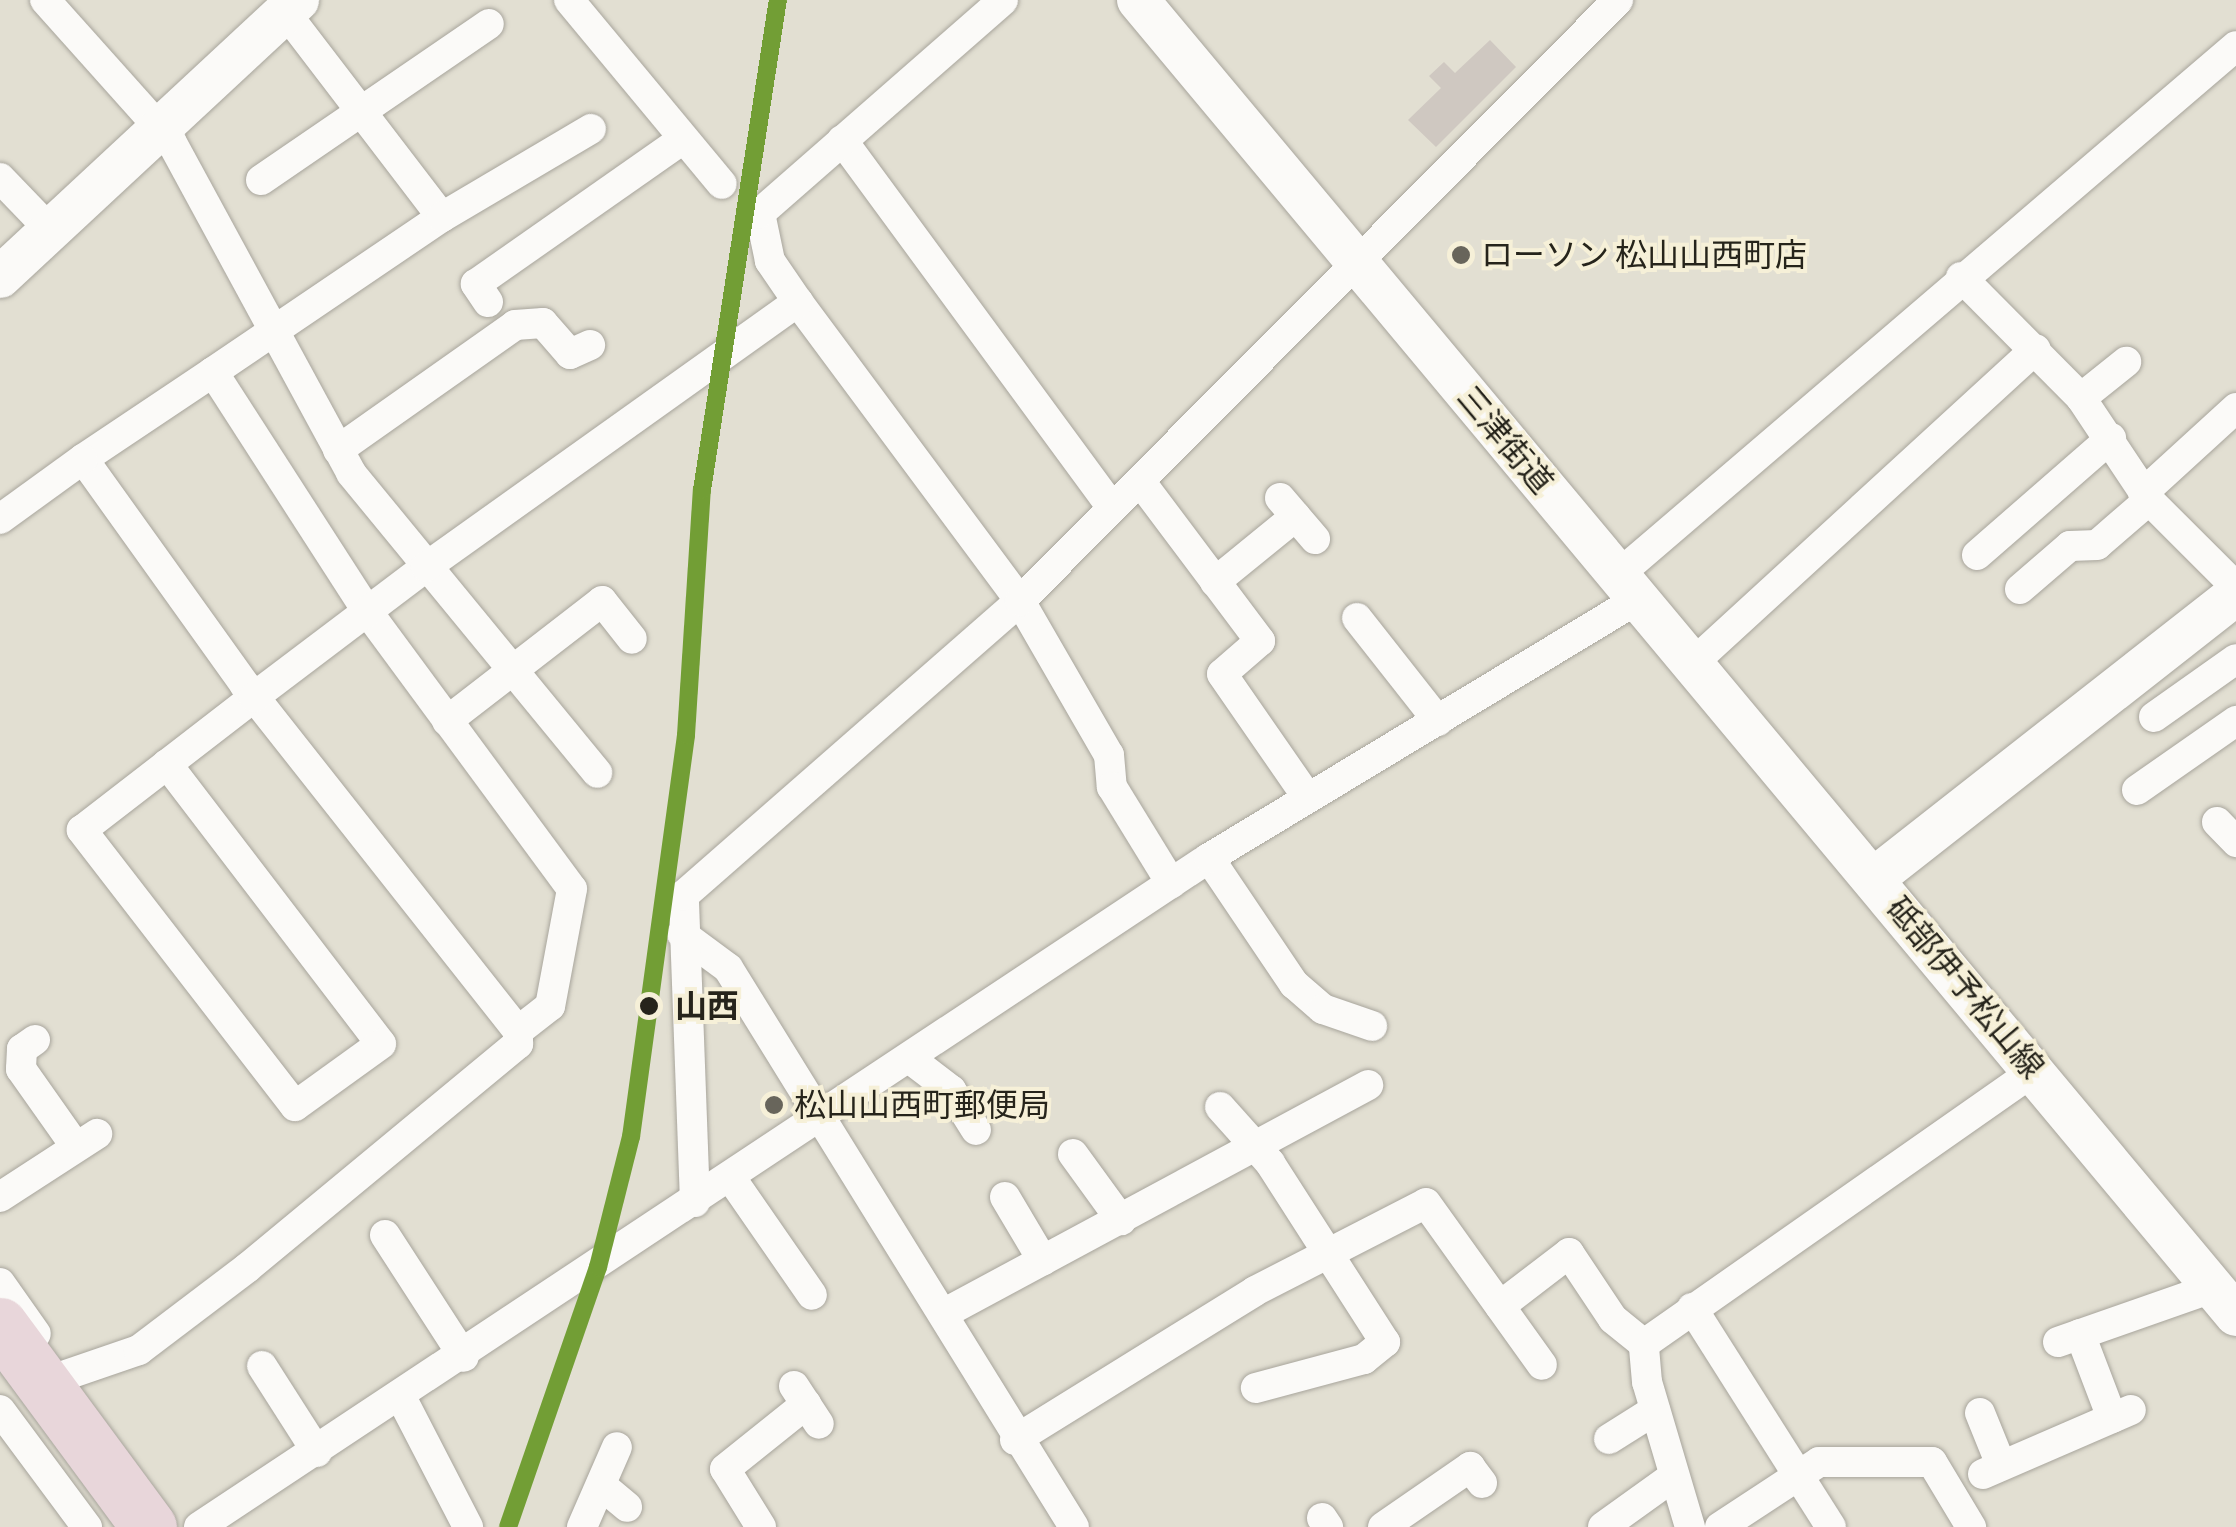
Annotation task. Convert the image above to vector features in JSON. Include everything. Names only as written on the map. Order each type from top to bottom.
[{"type":"highway","points":[[5,1345],[120,1527]]},
{"type":"highway","points":[[5,1345],[148,1527]]},
{"type":"street","points":[[45,0],[160,126],[338,450],[426,567],[516,670],[598,773]]},
{"type":"street","points":[[569,0],[722,184]]},
{"type":"street","points":[[1003,0],[760,214],[770,260],[798,302],[1020,600],[1108,756],[1112,787],[1171,882]]},
{"type":"street","name":"三津街道","points":[[1138,0],[1873,878]]},
{"type":"street","points":[[695,1202],[682,934],[684,894],[1020,600],[1618,0]]},
{"type":"street","points":[[6,261],[50,230],[291,6],[442,216]]},
{"type":"street","points":[[261,180],[489,24]]},
{"type":"street","points":[[199,1527],[464,1358],[1171,882],[1438,721],[1628,587],[1961,277],[2236,46]]},
{"type":"street","points":[[0,520],[83,459],[442,216],[591,128]]},
{"type":"street","points":[[488,302],[476,284],[602,210],[682,140]]},
{"type":"street","points":[[842,140],[1112,508]]},
{"type":"street","points":[[0,178],[50,230]]},
{"type":"street","points":[[1961,277],[2081,398],[2146,496],[2236,591]]},
{"type":"street","points":[[167,764],[381,1044],[295,1106],[82,830],[167,764],[254,697],[426,567],[798,302]]},
{"type":"street","points":[[338,450],[515,325],[544,323],[570,354],[590,345]]},
{"type":"street","points":[[1692,664],[2036,349]]},
{"type":"street","points":[[2081,398],[2126,362]]},
{"type":"street","points":[[213,372],[367,611],[572,890],[550,1006],[518,1031]]},
{"type":"street","points":[[2020,590],[2070,546],[2096,545],[2236,408]]},
{"type":"street","points":[[1977,555],[2111,438]]},
{"type":"street","points":[[66,1375],[139,1350],[248,1268],[518,1044],[518,1031],[254,697],[83,459]]},
{"type":"street","points":[[1140,481],[1260,642],[1222,674],[1308,798]]},
{"type":"street","points":[[1215,582],[1297,518]]},
{"type":"street","name":"砥部伊予松山線","points":[[2224,1301],[1873,878],[2236,591]]},
{"type":"street","points":[[448,721],[602,600],[632,639]]},
{"type":"street","points":[[1358,618],[1438,721]]},
{"type":"street","points":[[2154,717],[2236,660]]},
{"type":"street","points":[[2137,790],[2236,722]]},
{"type":"street","points":[[1209,858],[1294,984],[1323,1009],[1372,1026]]},
{"type":"street","points":[[682,934],[728,968],[818,1120],[943,1314],[1016,1440],[1074,1527]]},
{"type":"street","points":[[0,1197],[86,1140],[20,1068],[22,1050],[35,1040]]},
{"type":"street","points":[[909,1058],[951,1090],[976,1130]]},
{"type":"street","points":[[1644,1344],[2034,1071]]},
{"type":"street","points":[[943,1314],[1121,1220],[1252,1144],[1368,1085]]},
{"type":"street","points":[[1220,1107],[1252,1144],[1385,1342],[1364,1359],[1256,1388]]},
{"type":"street","points":[[1073,1154],[1121,1220]]},
{"type":"street","points":[[731,1178],[812,1295]]},
{"type":"street","points":[[1005,1196],[1043,1261]]},
{"type":"street","points":[[1016,1440],[1326,1254],[1426,1202],[1542,1365]]},
{"type":"street","points":[[386,1235],[464,1358]]},
{"type":"street","points":[[1500,1306],[1569,1253],[1612,1319],[1644,1344],[1655,1410],[1690,1527]]},
{"type":"street","points":[[0,1283],[178,1527]]},
{"type":"street","points":[[1980,1413],[1992,1470],[2121,1414],[2069,1338],[2224,1301]]},
{"type":"street","points":[[1692,1308],[1831,1527]]},
{"type":"street","points":[[262,1366],[317,1452]]},
{"type":"street","points":[[402,1399],[468,1527]]},
{"type":"street","points":[[761,1527],[725,1469],[806,1405]]},
{"type":"street","points":[[0,1410],[87,1527]]},
{"type":"street","points":[[1609,1439],[1655,1410]]},
{"type":"street","points":[[582,1527],[618,1447]]},
{"type":"street","points":[[1720,1527],[1819,1462],[1932,1462],[1971,1527]]},
{"type":"street","points":[[1383,1527],[1470,1467],[1482,1483]]},
{"type":"street","points":[[1603,1527],[1674,1476]]},
{"type":"street","points":[[601,1485],[627,1506]]},
{"type":"building","points":[[1490,40],[1516,67],[1436,147],[1408,120],[1441,88],[1429,76],[1444,62],[1455,73]]},
{"type":"transit line","points":[[508,1527],[598,1267],[631,1137],[686,735],[702,490],[778,0]]},
{"type":"place","name":"ローソン 松山山西町店","points":[[1461,255]]},
{"type":"place","name":"山西","points":[[649,1006]]},
{"type":"place","name":"松山山西町郵便局","points":[[774,1105]]}]
